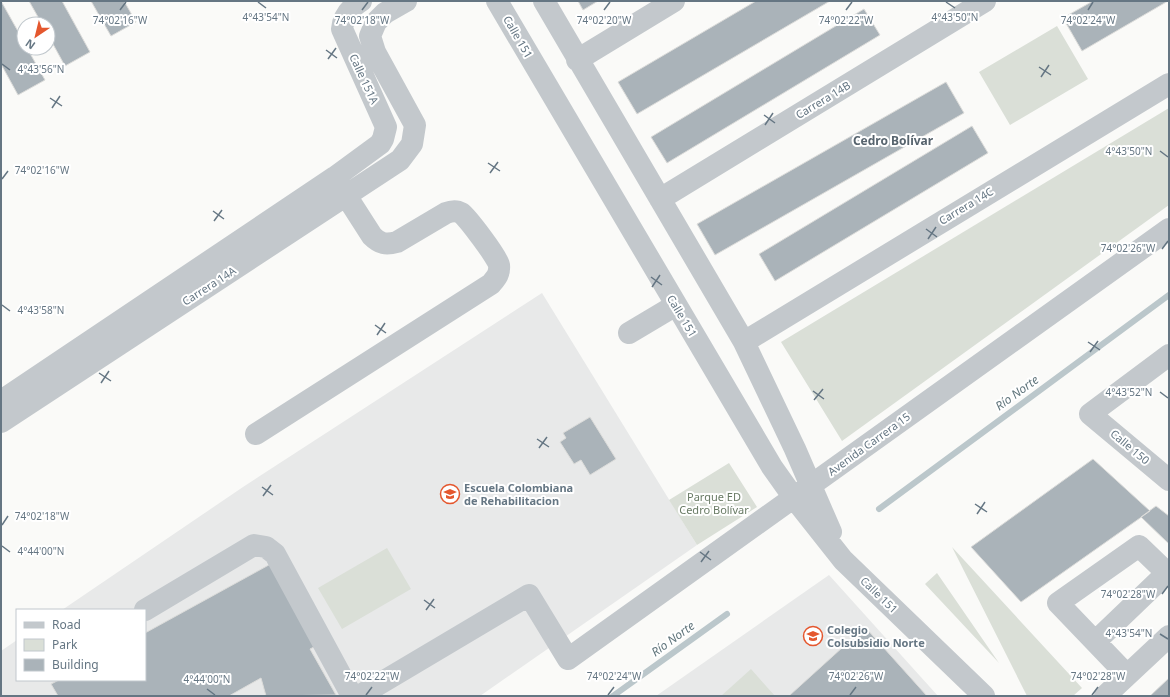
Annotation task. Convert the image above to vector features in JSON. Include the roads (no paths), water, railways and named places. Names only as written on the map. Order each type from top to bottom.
[{"type":"street","points":[[361,1],[349,11],[344,18],[371,32],[381,16],[406,1]]},
{"type":"street","name":"Calle 151","points":[[497,1],[772,467],[802,492],[843,560],[984,696]]},
{"type":"street","name":"Calle 151","points":[[544,1],[577,60],[744,342],[795,448],[802,492]]},
{"type":"street","points":[[577,60],[674,1]]},
{"type":"street","name":"Carrera 14B","points":[[660,199],[985,1]]},
{"type":"street","name":"Calle 151A","points":[[344,18],[342,29],[386,127],[384,136]]},
{"type":"street","name":"Calle 151A","points":[[371,32],[371,41],[375,52],[415,125],[412,144]]},
{"type":"street","name":"Carrera 14C","points":[[744,342],[772,323],[1169,84]]},
{"type":"street","points":[[384,136],[412,144]]},
{"type":"street","name":"Carrera 14A","points":[[6,409],[193,284],[334,177],[374,150],[384,136]]},
{"type":"street","name":"Carrera 14A","points":[[193,284],[346,195],[400,160],[412,144]]},
{"type":"street","points":[[256,434],[491,284],[499,274],[499,264],[470,223],[459,212],[453,211],[446,213],[397,242],[388,244],[379,243],[372,236],[334,177]]},
{"type":"street","name":"Avenida Carrera 15","points":[[359,696],[529,595],[568,659],[1169,229]]},
{"type":"street","points":[[629,333],[676,305]]},
{"type":"street","name":"Calle 150","points":[[1169,355],[1090,414],[1169,480]]},
{"type":"street","points":[[146,609],[254,544],[266,547],[275,554],[352,696]]},
{"type":"street","points":[[1096,641],[1166,573],[1139,546],[1058,603],[1096,641],[1127,676]]},
{"type":"street","points":[[1105,696],[1169,636]]},
{"type":"waterway","name":"Río Norte","points":[[879,509],[1169,295]]},
{"type":"waterway","name":"Río Norte","points":[[613,696],[727,614]]},
{"type":"place","name":"Escuela Colombiana de Rehabilitacion","points":[[450,494]]},
{"type":"place","name":"Colegio Colsubsidio Norte","points":[[813,636]]},
{"type":"district","name":"Cedro Bolívar","points":[[893,141]]},
{"type":"park label","name":"Parque ED Cedro Bolívar","points":[[714,503]]}]
